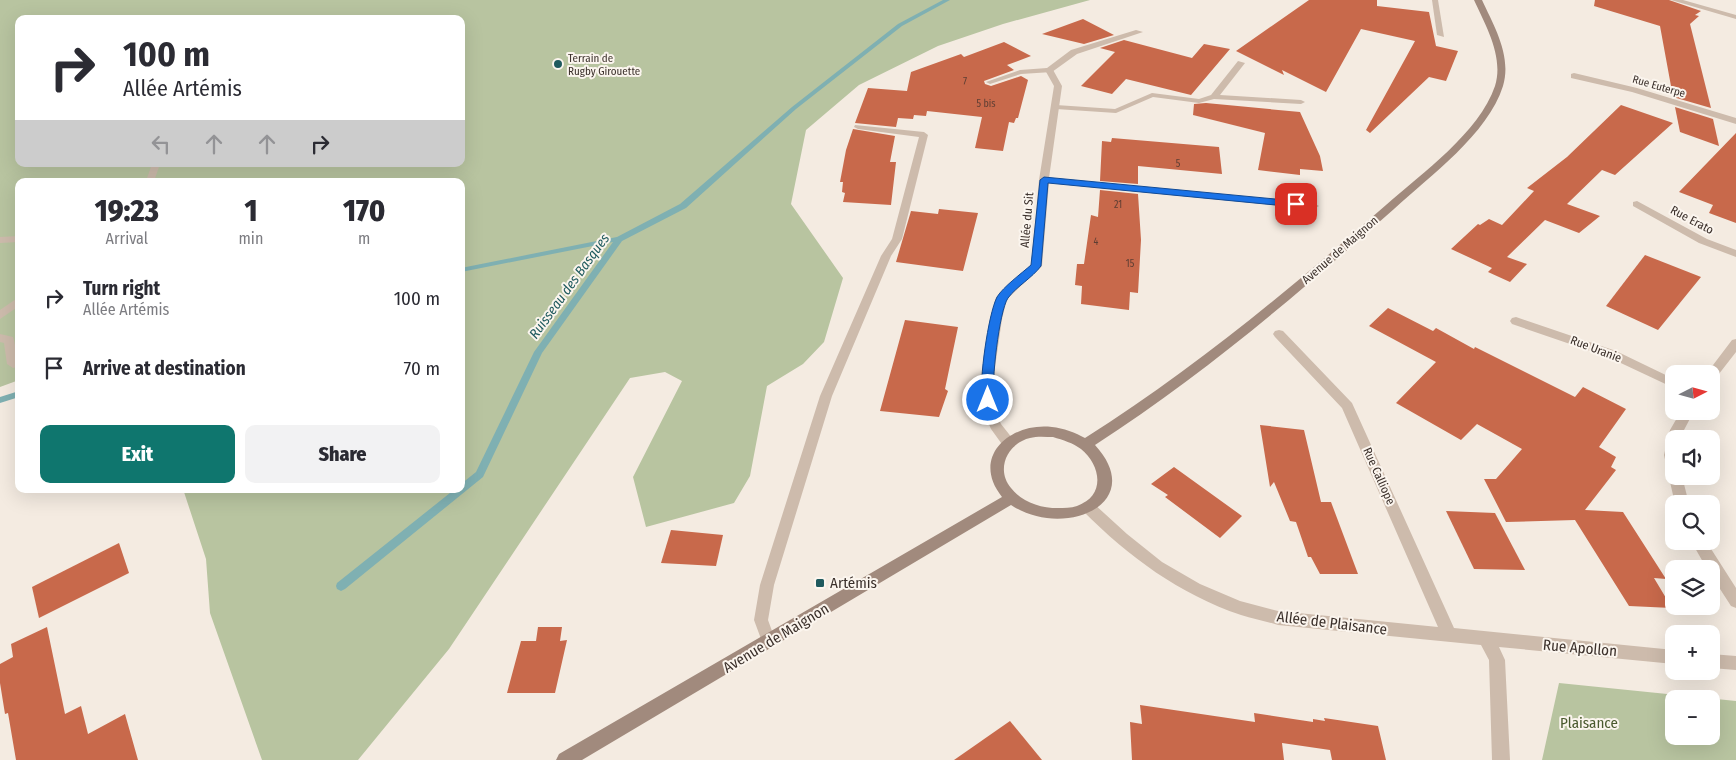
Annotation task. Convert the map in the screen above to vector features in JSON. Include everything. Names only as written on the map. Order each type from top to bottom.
[{"type":"street","name":"Avenue de Maignon","points":[[1085,445],[1136,414],[1256,322],[1375,221],[1445,158],[1474,128],[1490,104],[1499,85],[1501,60],[1498,43],[1478,0]]},
{"type":"street","points":[[1675,0],[1736,17]]},
{"type":"street","name":"Allée du Sit","points":[[1008,442],[993,420],[986,388],[996,319],[1002,298],[1036,266],[1044,180],[1058,86],[1049,70]]},
{"type":"street","name":"Rue Euterpe","points":[[1574,76],[1634,90],[1736,121]]},
{"type":"street","points":[[1044,180],[1314,206]]},
{"type":"street","name":"Rue Erato","points":[[1637,204],[1703,241],[1736,254]]},
{"type":"street","name":"Rue Uranie","points":[[1516,321],[1612,354],[1665,380]]},
{"type":"street","name":"Rue Calliope","points":[[1279,334],[1347,406],[1450,636]]},
{"type":"street","points":[[1719,365],[1736,343]]},
{"type":"street","points":[[1053,432],[1070,436],[1085,445],[1099,460],[1105,477],[1102,494],[1088,508],[1070,514],[1049,515],[1029,509],[1012,498],[998,480],[996,466],[1000,453],[1008,442],[1028,433],[1053,432]]},
{"type":"street","name":"Avenue de Maignon","points":[[565,760],[1012,498]]},
{"type":"street","name":"Allée de Plaisance","points":[[1088,508],[1120,539],[1170,576],[1198,591],[1238,608],[1278,618],[1487,640]]},
{"type":"street","points":[[1704,550],[1736,601]]},
{"type":"street","points":[[1487,640],[1497,660],[1501,760]]},
{"type":"street","name":"Rue Apollon","points":[[1487,640],[1665,656]]},
{"type":"street","points":[[1720,662],[1736,663]]},
{"type":"lane","points":[[1435,0],[1441,35]]},
{"type":"lane","points":[[990,82],[1020,72],[1049,70],[1074,52],[1139,32]]},
{"type":"lane","points":[[1214,97],[1241,63]]},
{"type":"lane","points":[[1056,107],[1116,110],[1152,96],[1200,101],[1214,97],[1301,102]]},
{"type":"lane","points":[[769,642],[761,620],[768,585],[826,396],[886,256],[897,239],[924,135],[858,127]]},
{"type":"lane","points":[[0,240],[15,238]]},
{"type":"lane","points":[[0,316],[15,303]]},
{"type":"lane","points":[[0,338],[9,340],[13,364]]},
{"type":"green space","points":[[0,0],[1090,0],[1003,24],[938,46],[859,85],[806,130],[791,204],[843,278],[824,342],[803,364],[767,386],[750,476],[734,503],[646,527],[633,477],[682,381],[665,372],[630,378],[449,649],[358,760],[262,760],[210,613],[206,559],[184,493],[465,493],[465,178],[15,178],[15,381],[0,387]]},
{"type":"green space","name":"Plaisance","points":[[1559,683],[1665,694],[1665,745],[1720,745],[1720,699],[1736,701],[1736,760],[1542,760]]},
{"type":"building","points":[[1309,0],[1377,0],[1377,6],[1429,12],[1436,46],[1458,51],[1446,81],[1429,77],[1370,133],[1366,130],[1415,41],[1361,29],[1326,92],[1282,70],[1284,75],[1236,51]]},
{"type":"building","points":[[1595,0],[1669,0],[1701,11],[1695,15],[1699,16],[1690,24],[1711,108],[1673,97],[1660,26],[1594,6]]},
{"type":"building","points":[[1083,19],[1114,35],[1084,44],[1042,34]]},
{"type":"building","points":[[1124,40],[1192,58],[1204,44],[1230,49],[1191,95],[1126,79],[1112,94],[1081,86],[1115,52],[1100,48]]},
{"type":"building","points":[[1004,42],[1031,56],[1007,65],[1014,70],[984,81],[985,84],[991,86],[1021,76],[1028,80],[1018,118],[1016,118],[1014,123],[1009,122],[1003,151],[975,148],[982,117],[927,111],[926,116],[914,115],[913,119],[898,118],[896,127],[855,123],[868,88],[907,91],[911,72],[961,54],[964,57]]},
{"type":"building","points":[[1206,103],[1300,112],[1320,156],[1323,171],[1300,169],[1300,175],[1258,170],[1265,133],[1193,115],[1194,104]]},
{"type":"building","points":[[1621,105],[1673,123],[1615,175],[1602,170],[1567,204],[1600,216],[1579,233],[1545,220],[1507,257],[1527,264],[1510,282],[1488,272],[1492,268],[1451,249],[1478,224],[1480,225],[1489,219],[1502,225],[1534,191],[1527,188],[1567,157]]},
{"type":"building","points":[[1675,107],[1713,119],[1719,146],[1680,132]]},
{"type":"building","points":[[853,129],[895,136],[890,162],[896,162],[891,205],[843,202],[845,193],[842,192],[843,182],[840,182],[846,150]]},
{"type":"building","points":[[1736,133],[1736,223],[1709,213],[1713,205],[1679,192]]},
{"type":"building","points":[[1112,138],[1219,147],[1222,174],[1138,166],[1138,184],[1100,181],[1102,141],[1111,142]]},
{"type":"building","points":[[1100,190],[1138,194],[1141,240],[1138,293],[1130,292],[1129,310],[1081,304],[1082,286],[1075,285],[1077,264],[1084,264],[1091,215],[1098,217]]},
{"type":"building","points":[[939,209],[978,213],[963,271],[896,262],[911,211],[938,214]]},
{"type":"building","points":[[1645,255],[1701,277],[1658,330],[1606,306]]},
{"type":"building","points":[[1388,308],[1433,331],[1436,328],[1474,349],[1475,347],[1575,397],[1583,387],[1626,409],[1599,447],[1616,457],[1611,467],[1616,470],[1585,510],[1623,512],[1665,577],[1654,578],[1665,596],[1665,608],[1629,606],[1575,520],[1506,522],[1484,479],[1496,479],[1522,449],[1477,424],[1461,440],[1396,403],[1436,362],[1369,326]]},
{"type":"building","points":[[905,320],[958,327],[945,389],[948,391],[939,417],[880,411]]},
{"type":"building","points":[[1260,425],[1304,430],[1321,502],[1331,502],[1358,574],[1320,574],[1311,557],[1308,557],[1296,522],[1290,521],[1274,482],[1270,487]]},
{"type":"building","points":[[1174,467],[1242,516],[1220,538],[1165,497],[1168,495],[1151,484]]},
{"type":"building","points":[[1446,511],[1495,513],[1525,570],[1474,569]]},
{"type":"building","points":[[671,530],[723,535],[716,566],[661,563]]},
{"type":"building","points":[[119,543],[129,573],[39,618],[32,587]]},
{"type":"building","points":[[47,627],[65,714],[81,706],[88,734],[125,714],[138,760],[16,760],[8,713],[5,714],[0,683],[0,664],[13,657],[11,644]]},
{"type":"building","points":[[538,627],[562,627],[560,641],[567,640],[555,693],[507,693],[521,641],[536,641]]},
{"type":"building","points":[[1140,705],[1255,722],[1254,713],[1313,722],[1313,719],[1325,721],[1324,718],[1378,726],[1386,760],[1332,760],[1330,750],[1282,743],[1284,760],[1132,760],[1130,722],[1142,724]]},
{"type":"building","points":[[1010,721],[1042,760],[954,760]]},
{"type":"waterway","name":"Ruisseau des Basques","points":[[619,239],[683,206],[794,108],[900,25],[947,0]]},
{"type":"waterway","name":"Ruisseau des Basques","points":[[465,486],[480,474],[538,352],[619,239]]},
{"type":"waterway","points":[[465,269],[619,239]]},
{"type":"waterway","points":[[0,400],[15,395]]},
{"type":"waterway","name":"Ruisseau des Basques","points":[[341,586],[456,493]]},
{"type":"place","name":"Terrain de Rugby Girouette","points":[[558,64]]},
{"type":"place","name":"Artémis","points":[[820,583]]},
{"type":"route","points":[[988,400],[986,388],[996,319],[1002,298],[1036,266],[1044,180],[1296,204]]}]
